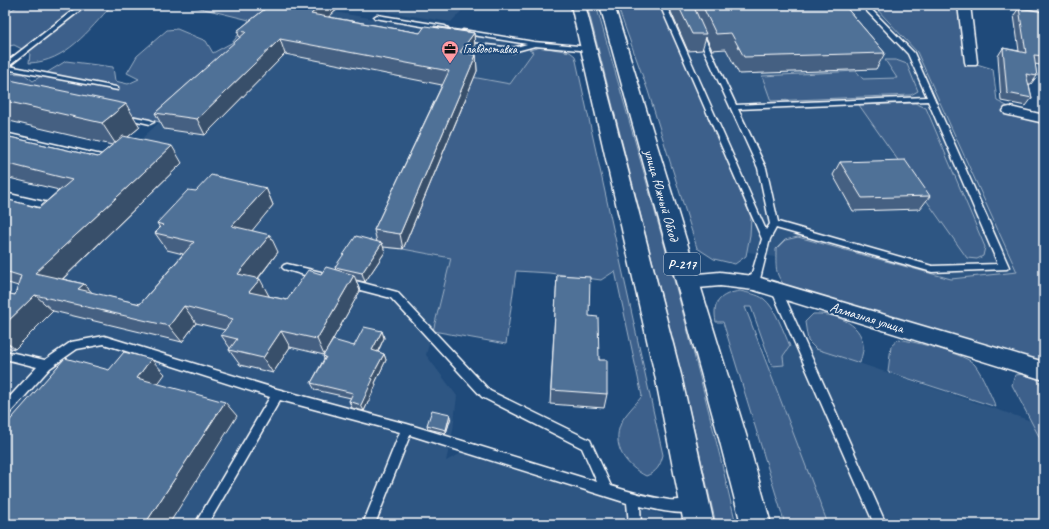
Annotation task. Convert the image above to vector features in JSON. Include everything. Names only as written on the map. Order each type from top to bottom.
[{"type":"main road","name":"Р-217","points":[[578,5],[590,49],[668,375],[697,515]]},
{"type":"main road","name":"улица Южный Обход","points":[[607,5],[733,438],[756,524]]},
{"type":"street","points":[[964,5],[971,62]]},
{"type":"street","points":[[1010,110],[1044,119]]},
{"type":"street","name":"Алмазная улица","points":[[687,282],[720,279],[754,283],[1044,371]]},
{"type":"lane","points":[[5,67],[84,5]]},
{"type":"lane","points":[[663,5],[766,239]]},
{"type":"lane","points":[[774,224],[932,269],[1004,267],[911,53],[864,5]]},
{"type":"lane","points":[[376,16],[452,30]]},
{"type":"lane","points":[[695,24],[762,168],[774,224],[766,239],[754,283]]},
{"type":"lane","points":[[459,31],[535,44],[590,49]]},
{"type":"lane","points":[[460,42],[513,50],[535,44]]},
{"type":"lane","points":[[5,67],[116,89]]},
{"type":"lane","points":[[734,107],[932,99]]},
{"type":"lane","points":[[119,115],[150,122]]},
{"type":"lane","points":[[5,135],[106,158]]},
{"type":"lane","points":[[5,196],[49,206]]},
{"type":"lane","points":[[287,267],[325,277]]},
{"type":"lane","points":[[341,281],[394,295],[486,394],[586,444],[607,491]]},
{"type":"lane","points":[[777,290],[880,524]]},
{"type":"lane","points":[[5,410],[46,366],[75,345],[104,340],[277,394],[408,429],[633,499],[671,506],[697,515]]},
{"type":"lane","points":[[5,355],[46,366]]},
{"type":"lane","points":[[201,524],[277,394]]},
{"type":"lane","points":[[369,524],[408,429]]},
{"type":"lane","points":[[633,499],[635,524]]},
{"type":"shaded area","points":[[20,5],[112,5],[76,43],[65,51],[42,61],[29,63],[30,53],[14,45],[5,47],[5,14]]},
{"type":"shaded area","points":[[188,5],[294,5],[160,122],[5,86],[5,73],[24,74],[33,81],[66,61],[113,67],[115,81],[128,84],[139,79],[127,73],[137,56],[167,30],[177,29],[206,41],[213,53],[233,42],[249,20]]},
{"type":"shaded area","points":[[294,5],[524,45],[533,52],[510,84],[465,101],[403,249],[451,258],[426,355],[457,396],[453,430],[446,461],[462,453],[661,514],[671,524],[5,524],[5,261],[12,257],[243,46]]},
{"type":"shaded area","points":[[359,5],[467,5],[451,22],[387,12],[387,10]]},
{"type":"shaded area","points":[[587,5],[596,5],[687,328],[721,459],[736,524],[716,524],[679,365]]},
{"type":"shaded area","points":[[617,5],[661,5],[751,217],[750,235],[746,256],[735,264],[714,259],[697,248],[648,91]]},
{"type":"shaded area","points":[[655,5],[948,5],[959,104],[1044,198],[1044,336],[779,258],[739,250]]},
{"type":"shaded area","points":[[873,5],[962,5],[967,61],[993,69],[997,101],[1009,107],[1010,114],[1044,122],[1044,134],[1041,134],[1044,153],[1044,364],[790,290],[781,281],[776,267],[776,249],[785,240],[798,237],[951,279],[1017,272],[917,52]]},
{"type":"shaded area","points":[[541,47],[570,52],[575,56],[663,455],[658,468],[653,473],[646,476],[632,467],[622,454],[619,447],[618,431],[621,423],[642,396],[615,271],[601,280],[549,273],[516,271],[506,344],[433,331],[451,258],[403,249],[465,101],[463,95],[472,77],[510,84],[533,52],[529,50]]},
{"type":"shaded area","points":[[885,60],[896,60],[907,64],[918,91],[911,95],[771,101],[762,76],[856,71],[863,79],[897,78]]},
{"type":"shaded area","points":[[915,103],[926,108],[985,247],[983,256],[977,259],[967,258],[859,105]]},
{"type":"shaded area","points":[[740,291],[758,296],[768,303],[779,321],[790,346],[783,356],[784,365],[772,366],[751,307],[745,307],[828,524],[785,524],[723,322],[716,322],[715,309],[719,300],[727,294]]},
{"type":"shaded area","points":[[813,314],[837,317],[845,320],[857,330],[861,337],[863,347],[860,363],[816,349],[808,341],[805,322]]},
{"type":"shaded area","points":[[899,339],[940,349],[970,361],[975,365],[981,374],[996,407],[888,372],[891,346]]},
{"type":"shaded area","points":[[790,346],[811,347],[1034,422],[1044,421],[1044,524],[828,524],[768,366],[784,365],[783,356]]},
{"type":"shaded area","points":[[1026,374],[1037,379],[1044,390],[1044,446],[1012,385],[1015,375]]},
{"type":"building","points":[[270,5],[321,5],[311,14],[420,33],[425,26],[474,33],[460,52],[476,55],[400,234],[374,230],[449,71],[280,39],[197,119],[155,113],[246,32],[237,31]]},
{"type":"building","points":[[678,5],[693,5],[706,34],[692,34]]},
{"type":"building","points":[[702,5],[844,5],[885,53],[744,57],[731,33],[716,34]]},
{"type":"building","points":[[1019,8],[1044,12],[1044,56],[1034,55],[1037,76],[1026,74],[1032,98],[1007,93],[1003,48],[1026,53]]},
{"type":"building","points":[[434,26],[466,31],[434,27]]},
{"type":"building","points":[[5,79],[126,104],[102,123],[5,101]]},
{"type":"building","points":[[5,136],[98,157],[123,136],[172,146],[35,273],[84,284],[78,289],[140,304],[194,242],[155,233],[163,225],[157,223],[188,190],[196,191],[211,175],[266,188],[232,226],[270,235],[238,274],[260,279],[249,292],[287,300],[308,270],[321,274],[326,267],[354,275],[317,339],[281,331],[263,358],[229,350],[237,339],[221,335],[233,319],[184,306],[169,326],[35,295],[5,324],[5,293],[15,295],[21,276],[5,271],[5,199],[39,208],[72,180],[5,163]]},
{"type":"building","points":[[905,160],[930,196],[862,198],[840,162]]},
{"type":"building","points":[[356,236],[382,243],[362,273],[335,267]]},
{"type":"building","points":[[557,275],[590,277],[589,316],[598,317],[599,360],[607,360],[607,394],[551,390]]},
{"type":"building","points":[[364,327],[382,331],[372,350],[384,354],[371,378],[373,379],[361,405],[349,401],[353,393],[311,383],[326,357],[323,356],[333,340],[354,346]]},
{"type":"building","points":[[124,352],[151,359],[137,378],[225,402],[145,524],[5,524],[5,426],[65,358],[109,370]]},
{"type":"building","points":[[432,410],[450,414],[446,430],[427,425]]},
{"type":"building","points":[[250,521],[261,524],[248,524]]},
{"type":"place","name":"Главдоставка","points":[[450,64]]}]
